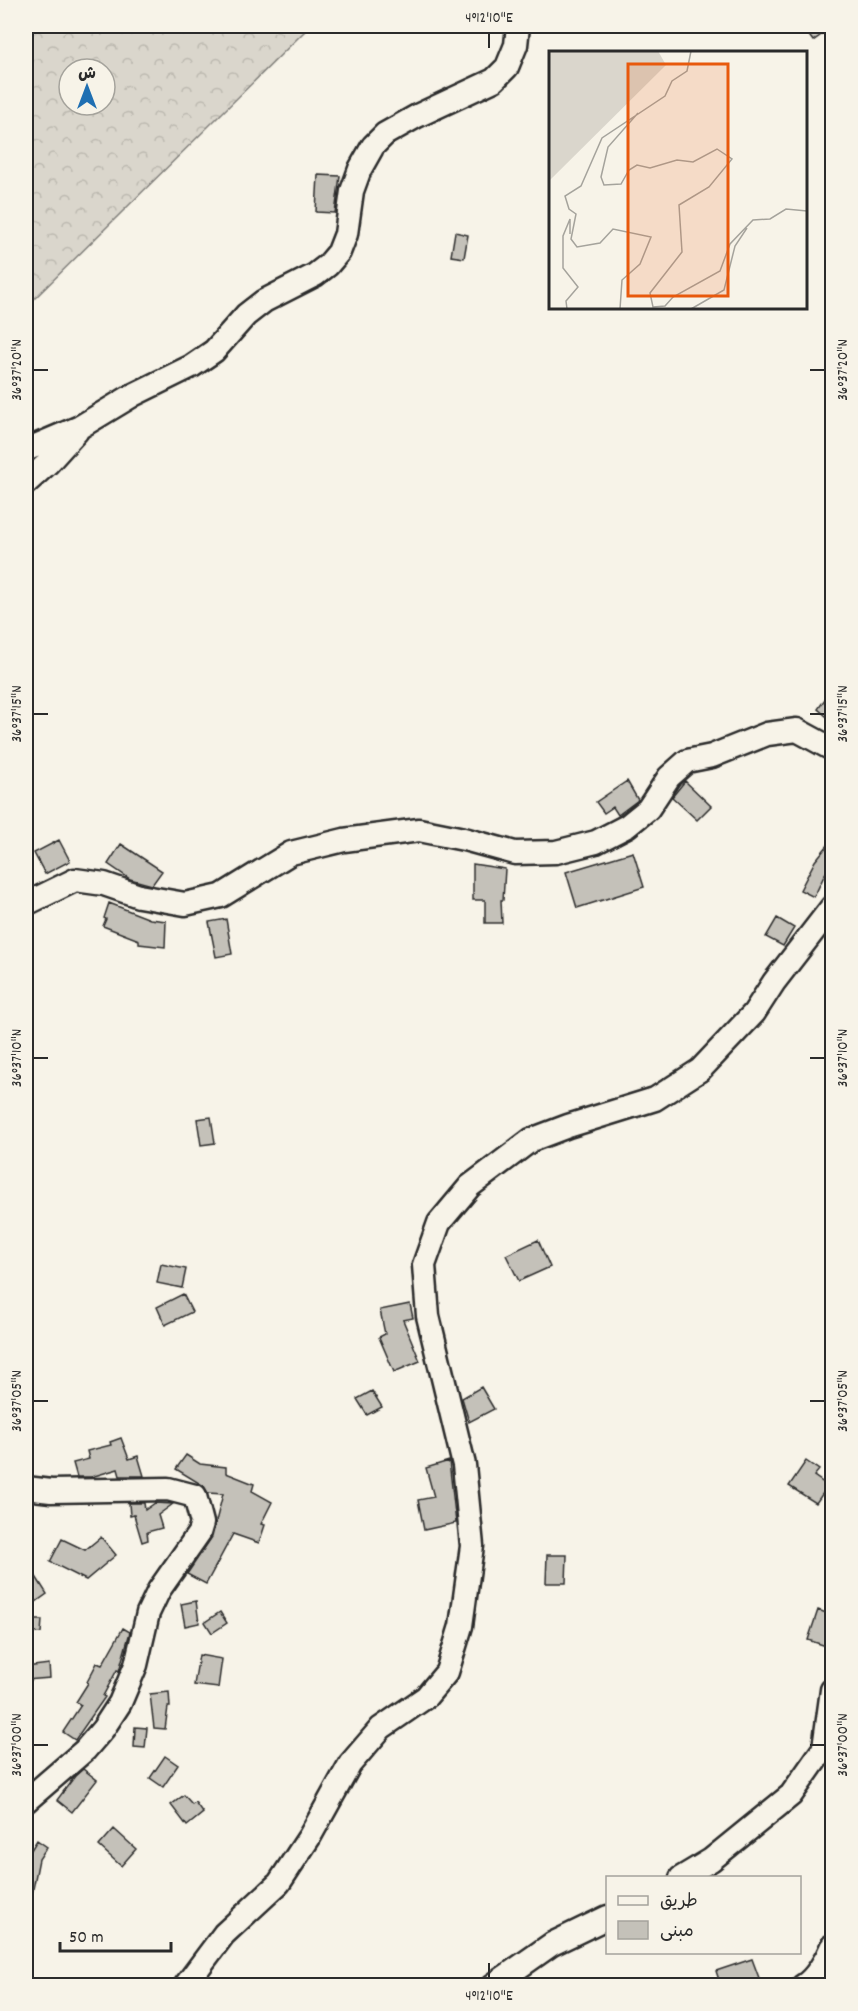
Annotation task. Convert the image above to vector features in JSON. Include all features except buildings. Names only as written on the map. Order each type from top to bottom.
[{"type":"street","points":[[26,450],[80,427],[132,395],[192,366],[214,351],[246,315],[264,301],[315,275],[328,265],[339,252],[346,234],[352,191],[373,146],[385,134],[417,116],[494,80],[507,67],[516,45],[518,26]]},
{"type":"street","points":[[26,483],[48,463],[80,427]]},
{"type":"street","points":[[26,904],[75,880],[104,884],[139,896],[185,904],[221,896],[291,853],[344,840],[419,830],[515,853],[556,852],[596,842],[627,826],[648,809],[669,777],[687,761],[712,756],[767,734],[797,730],[832,749]]},
{"type":"street","points":[[185,1986],[224,1934],[279,1883],[310,1836],[350,1764],[381,1728],[426,1698],[447,1672],[461,1626],[472,1546],[464,1465],[428,1316],[424,1265],[439,1223],[470,1186],[531,1140],[597,1116],[655,1099],[700,1070],[754,1013],[774,982],[832,907]]},
{"type":"street","points":[[26,1488],[51,1491],[168,1489],[195,1496],[202,1523],[199,1533],[159,1590],[148,1613],[136,1665],[120,1703],[103,1729],[85,1750],[26,1801]]},
{"type":"street","points":[[684,1876],[711,1860],[791,1795],[824,1749],[832,1690]]},
{"type":"street","points":[[492,1986],[552,1944],[606,1918]]},
{"type":"street","points":[[802,1986],[808,1983],[829,1955],[832,1946]]},
{"type":"green space","points":[[26,26],[310,26],[26,307]]}]
